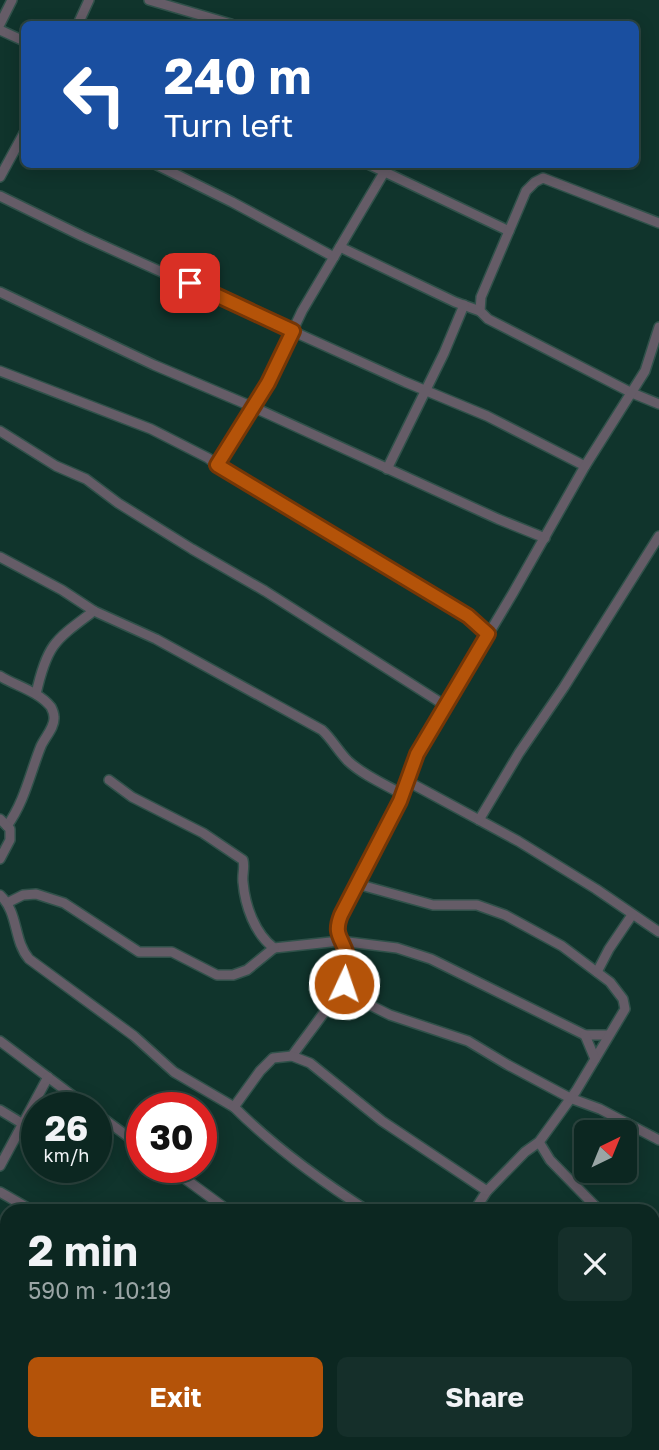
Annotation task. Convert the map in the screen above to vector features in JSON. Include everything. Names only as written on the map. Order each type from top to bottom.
[{"type":"street","points":[[0,24],[12,0]]},
{"type":"street","points":[[79,21],[89,0]]},
{"type":"street","points":[[149,0],[221,21]]},
{"type":"street","points":[[0,30],[21,39]]},
{"type":"street","points":[[0,177],[21,138]]},
{"type":"street","points":[[163,168],[334,257]]},
{"type":"street","points":[[217,465],[268,383],[293,331],[387,168],[509,230]]},
{"type":"street","points":[[481,311],[481,297],[526,191],[543,178],[659,223]]},
{"type":"street","points":[[0,196],[82,236],[487,416],[585,466]]},
{"type":"street","points":[[340,247],[481,311],[488,319],[632,393],[659,404]]},
{"type":"street","points":[[0,292],[154,365],[545,538]]},
{"type":"street","points":[[387,469],[426,391],[464,305]]},
{"type":"street","points":[[292,1056],[340,990],[348,970],[345,950],[337,931],[338,923],[402,794],[417,754],[585,466],[645,371],[659,327]]},
{"type":"street","points":[[0,371],[151,429],[208,458],[468,616],[488,634]]},
{"type":"street","points":[[0,431],[57,466],[86,479],[129,509],[265,591],[446,706]]},
{"type":"street","points":[[479,820],[659,536]]},
{"type":"street","points":[[0,557],[62,590],[94,611],[156,639],[322,730],[347,760],[402,794]]},
{"type":"street","points":[[36,694],[41,668],[53,644],[94,611]]},
{"type":"street","points":[[0,676],[36,694],[52,708],[55,716],[14,816],[4,822],[10,830],[10,840],[0,859]]},
{"type":"street","points":[[109,780],[132,797],[203,833],[243,860],[243,881],[254,927],[274,948]]},
{"type":"street","points":[[407,781],[596,888],[659,932]]},
{"type":"street","points":[[357,884],[433,905],[477,905],[505,915],[562,946],[610,982],[623,999],[625,1009],[610,1035],[539,1142],[525,1152],[487,1191],[479,1204]]},
{"type":"street","points":[[7,903],[23,895],[36,894],[64,903],[139,952],[172,952],[217,975],[233,975],[247,970],[274,948],[340,941],[397,948],[430,959],[585,1034],[610,1035]]},
{"type":"street","points":[[0,895],[14,918],[21,950],[29,959],[134,1036],[174,1072],[234,1107],[258,1130],[357,1204]]},
{"type":"street","points":[[597,972],[608,949],[632,915]]},
{"type":"street","points":[[340,990],[390,1015],[468,1041],[570,1098],[600,1109],[659,1140]]},
{"type":"street","points":[[585,1034],[595,1059]]},
{"type":"street","points":[[0,1041],[68,1092]]},
{"type":"street","points":[[234,1107],[273,1058],[292,1056],[310,1063],[382,1121],[487,1191]]},
{"type":"street","points":[[0,1166],[48,1077]]},
{"type":"street","points":[[0,1110],[20,1128]]},
{"type":"street","points":[[539,1142],[550,1160],[593,1204]]},
{"type":"street","points":[[191,1183],[219,1204]]},
{"type":"street","points":[[0,1192],[21,1204]]},
{"type":"street","points":[[212,1204],[214,1200]]},
{"type":"route","points":[[190,283],[293,331],[268,383],[217,465],[468,616],[488,634],[417,754],[400,801],[341,915],[337,931],[348,958],[344,984]]}]
